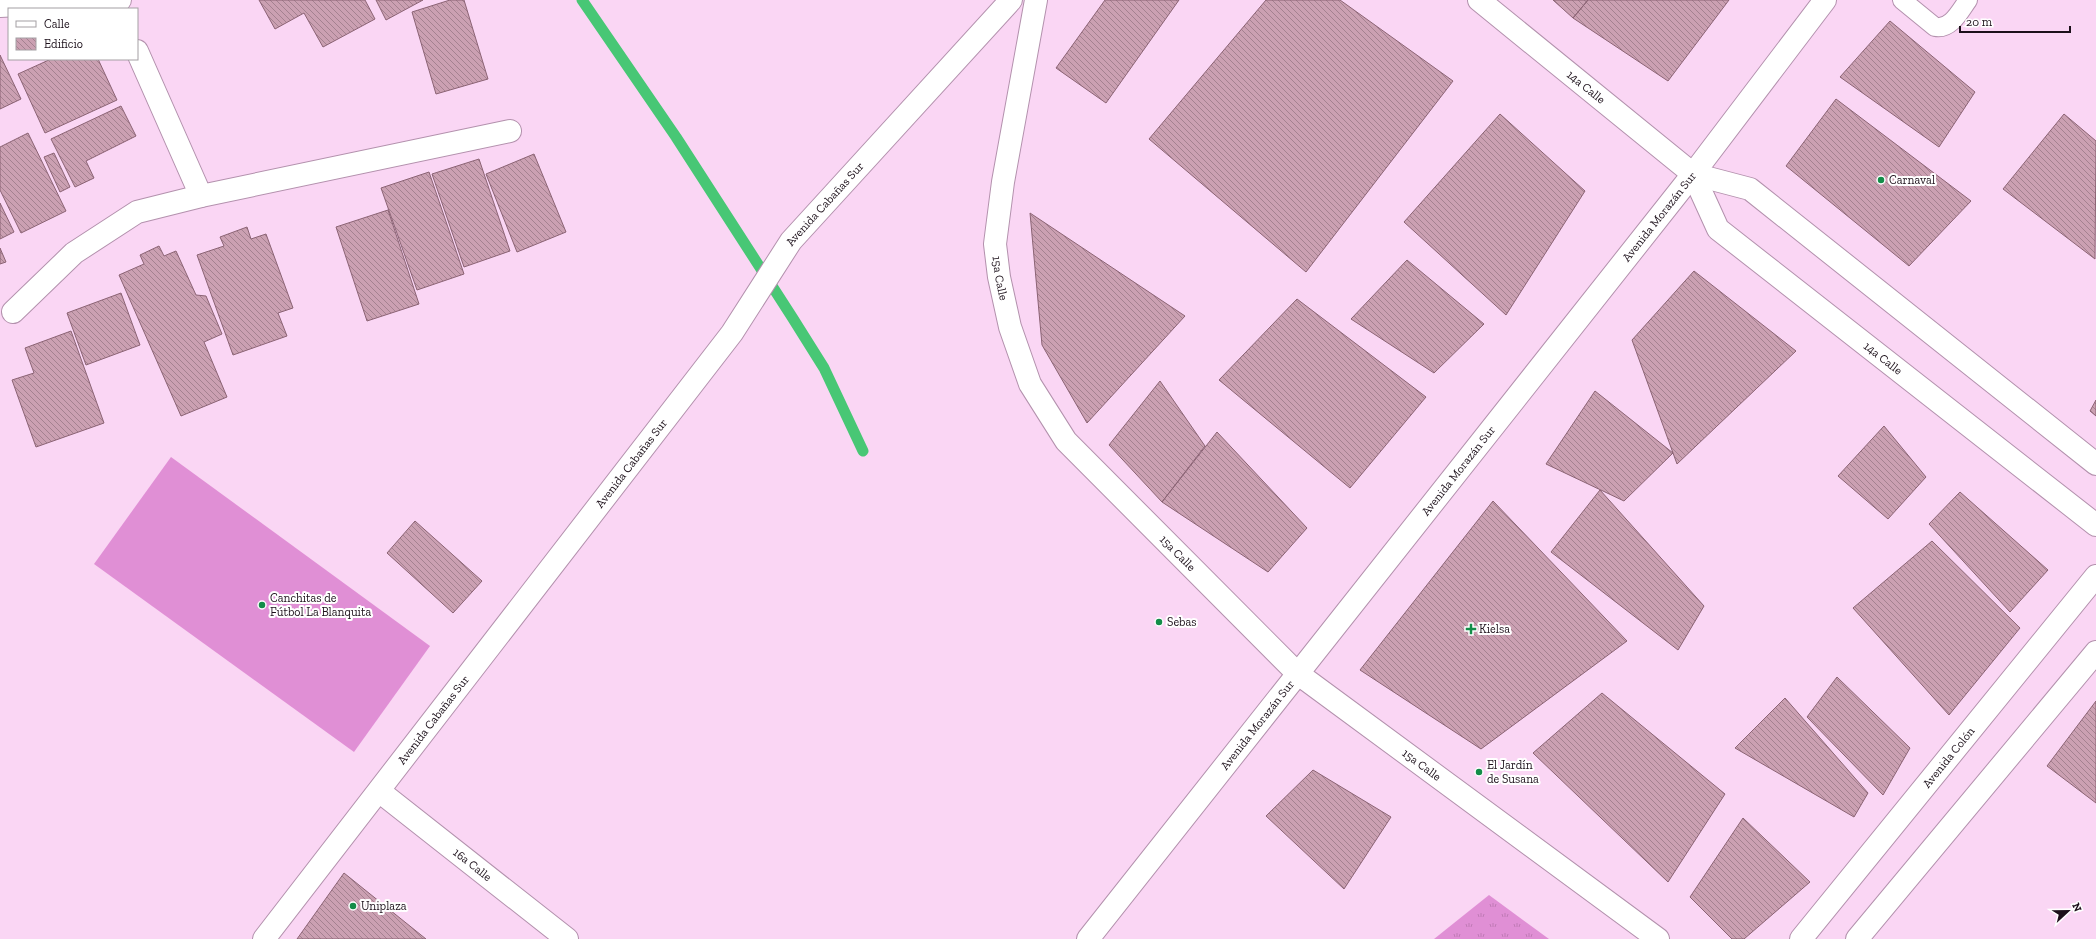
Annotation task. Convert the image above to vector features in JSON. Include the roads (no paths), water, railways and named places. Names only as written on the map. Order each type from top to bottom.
[{"type":"street","name":"Avenida Cabañas Sur","points":[[264,939],[732,333],[791,240],[1010,0]]},
{"type":"street","name":"15a Calle","points":[[1036,0],[1003,182],[995,244],[999,276],[1010,327],[1030,384],[1066,441],[1296,673],[1658,939]]},
{"type":"street","name":"14a Calle","points":[[1479,0],[1693,174],[1750,189],[2096,464]]},
{"type":"street","name":"Avenida Morazán Sur","points":[[1088,939],[1296,673],[1693,174],[1825,0]]},
{"type":"street","points":[[0,6],[118,3]]},
{"type":"street","points":[[138,53],[200,196]]},
{"type":"street","points":[[13,312],[74,253],[137,212],[200,196],[510,131]]},
{"type":"street","name":"14a Calle","points":[[1693,174],[1718,229],[2096,525]]},
{"type":"street","name":"Avenida Colón","points":[[1801,939],[2096,576]]},
{"type":"street","points":[[1857,939],[2096,652]]},
{"type":"street","name":"16a Calle","points":[[379,791],[567,939]]},
{"type":"lane","points":[[1902,0],[1935,27],[1942,28],[1948,26],[1968,0]]},
{"type":"waterway","points":[[582,0],[676,137],[824,368],[863,451]]},
{"type":"place","name":"Carnaval","points":[[1881,180]]},
{"type":"place","name":"Canchitas de Fútbol La Blanquita","points":[[262,605]]},
{"type":"place","name":"Sebas","points":[[1159,622]]},
{"type":"place","name":"Kielsa","points":[[1471,629]]},
{"type":"place","name":"El Jardín de Susana","points":[[1479,772]]},
{"type":"place","name":"Uniplaza","points":[[353,906]]}]
